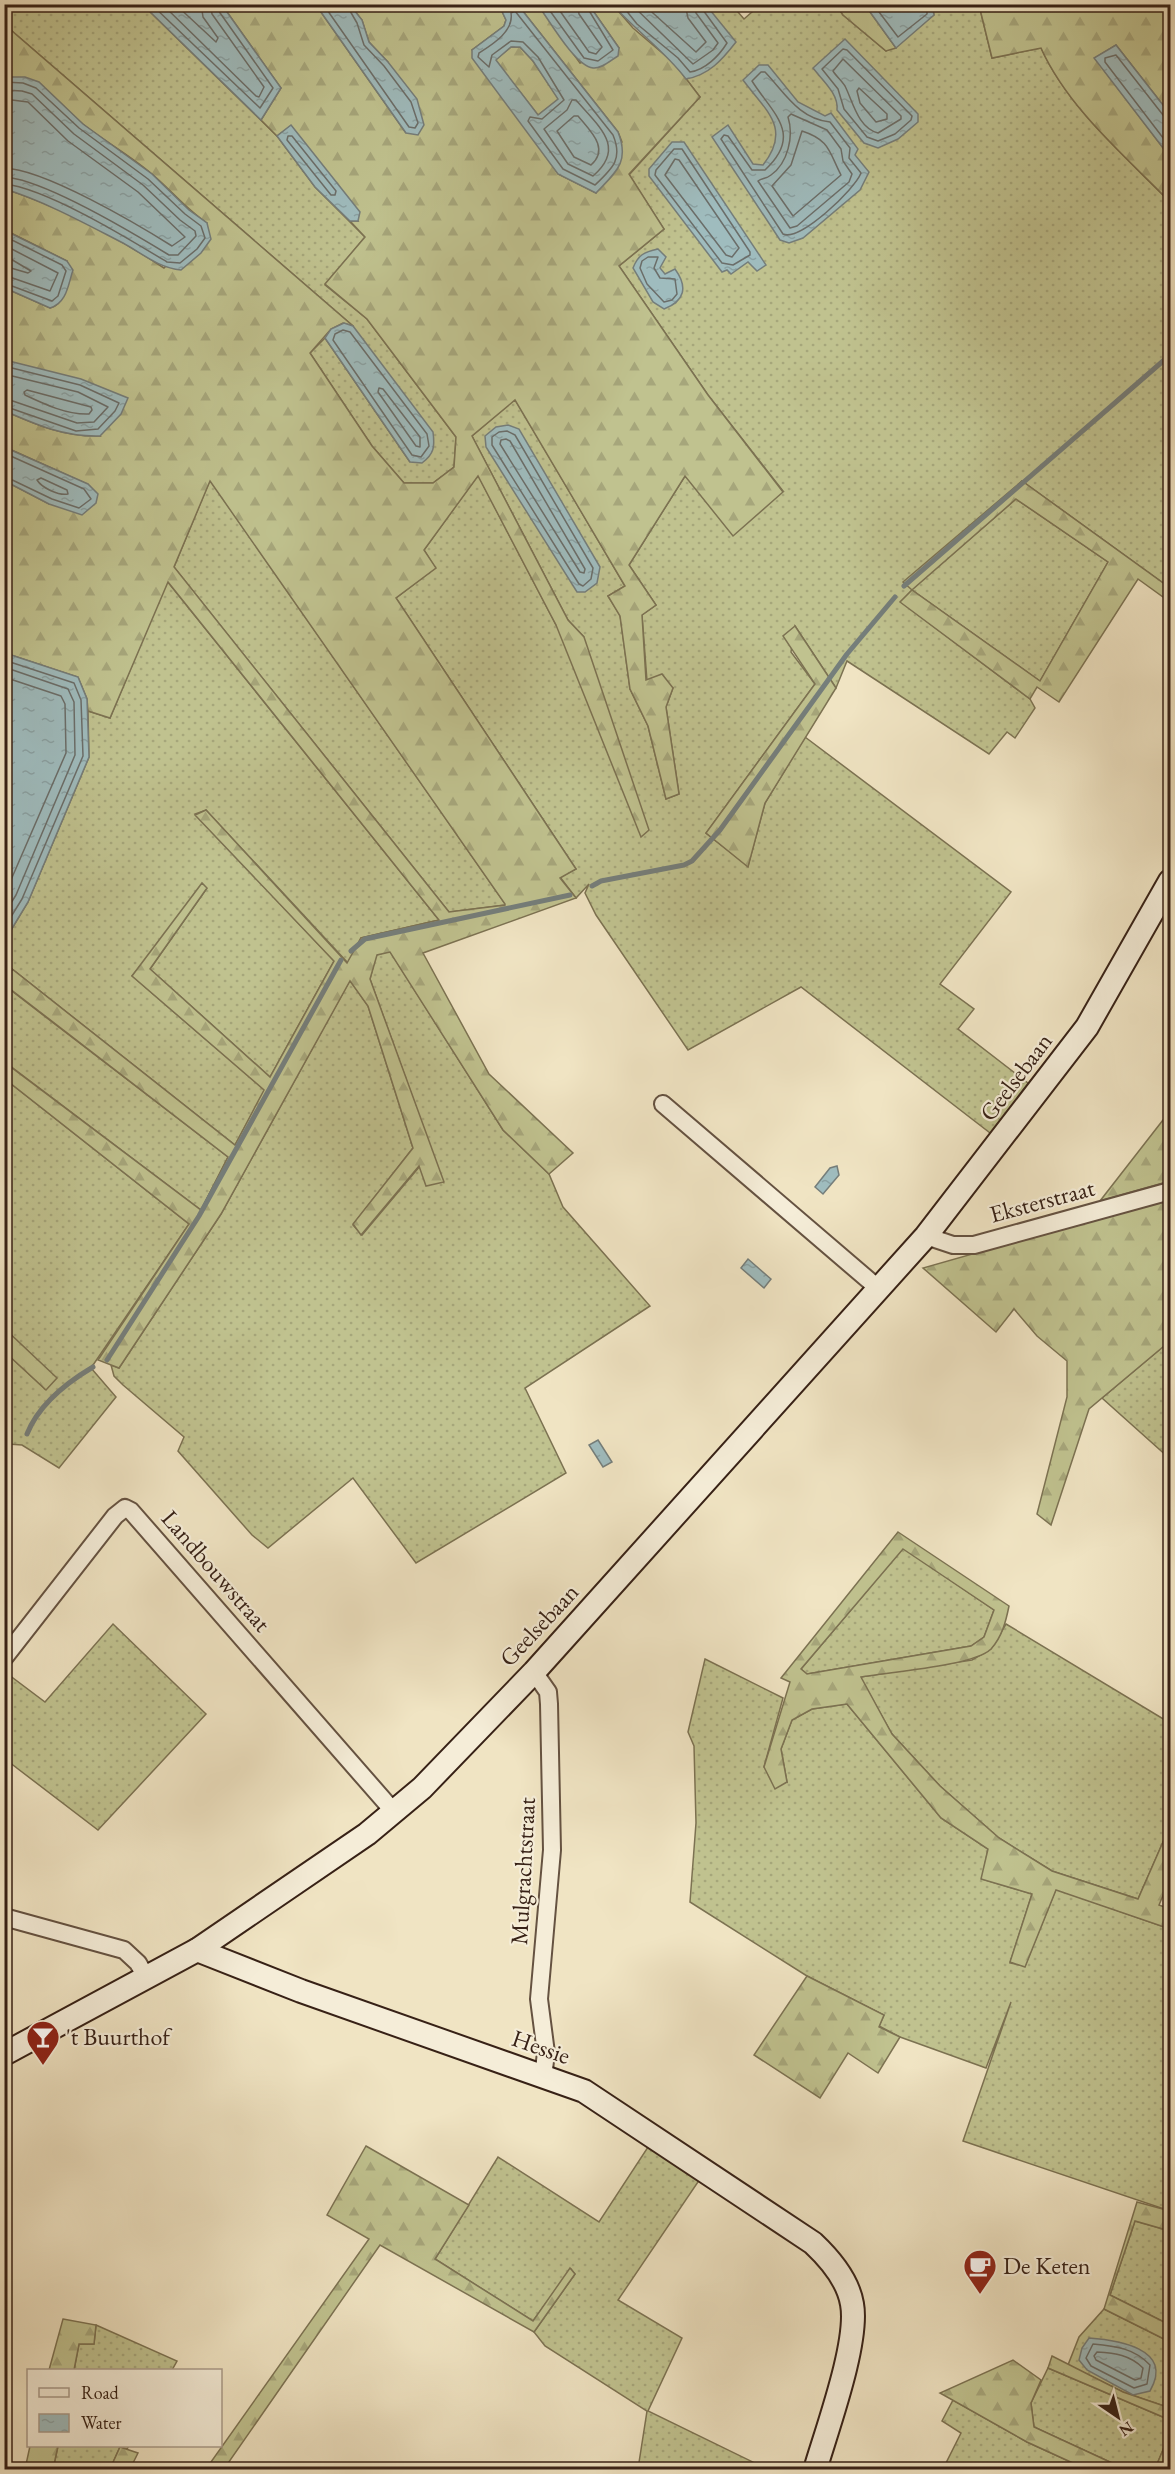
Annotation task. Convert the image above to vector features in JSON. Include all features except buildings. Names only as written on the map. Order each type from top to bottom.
[{"type":"street","name":"Geelsebaan","points":[[197,1950],[395,1813],[534,1672],[926,1236],[1087,1027],[1170,881]]},
{"type":"street","points":[[663,1104],[879,1289]]},
{"type":"street","name":"Eksterstraat","points":[[926,1236],[953,1245],[974,1245],[1170,1191]]},
{"type":"street","name":"Landbouwstraat","points":[[4,1658],[115,1516],[125,1508],[138,1519],[395,1813]]},
{"type":"street","name":"Mulgrachtstraat","points":[[534,1672],[548,1692],[550,1715],[552,1850],[539,1999],[546,2053],[543,2077]]},
{"type":"street","points":[[4,1917],[124,1950],[138,1963],[146,1977]]},
{"type":"street","points":[[4,2054],[197,1950]]},
{"type":"street","name":"Hessie","points":[[197,1950],[301,1991],[584,2091],[813,2243],[846,2284],[854,2319],[851,2343],[815,2469]]},
{"type":"green space","points":[[5,5],[143,5],[277,136],[315,187],[365,237],[325,285],[367,319],[456,437],[454,467],[433,483],[404,483],[372,446],[310,353],[325,338],[410,462],[353,326],[5,25]]},
{"type":"green space","points":[[222,5],[316,5],[406,133],[388,62],[369,42],[362,20],[350,5],[499,5],[506,20],[504,26],[472,50],[558,174],[596,193],[622,142],[618,132],[518,5],[538,5],[580,63],[619,48],[589,5],[613,5],[633,28],[674,63],[700,97],[629,174],[664,229],[619,266],[708,395],[783,492],[733,536],[685,476],[629,565],[656,605],[642,615],[646,680],[662,674],[673,688],[666,707],[679,794],[666,799],[648,726],[630,689],[620,616],[608,596],[625,586],[515,400],[472,436],[568,620],[584,637],[649,830],[641,837],[556,625],[478,476],[424,550],[436,568],[396,598],[576,869],[560,878],[576,898],[423,953],[489,1074],[573,1153],[549,1174],[503,1130],[390,952],[377,955],[370,979],[444,1182],[426,1186],[419,1166],[361,1235],[353,1224],[413,1148],[368,1006],[350,981],[221,1214],[119,1368],[98,1360],[189,1224],[5,1079],[4,1062],[201,1210],[228,1157],[5,985],[12,969],[235,1145],[264,1090],[132,976],[202,883],[207,888],[150,969],[270,1077],[334,961],[195,815],[206,810],[347,963],[361,938],[439,920],[168,582],[110,718],[88,711],[87,699],[78,677],[5,653],[5,481],[49,504],[87,484],[5,447],[5,411],[63,432],[100,436],[22,366],[5,360],[5,288],[50,308],[60,301],[63,295],[67,261],[5,230],[5,189],[47,204],[87,223],[164,268],[207,223],[144,167],[84,125],[41,87],[19,78],[5,77],[5,25],[353,326],[343,323],[331,329],[310,353],[372,446],[404,483],[433,483],[454,467],[456,437],[367,319],[325,284],[365,237],[350,221],[358,221],[291,126],[277,136],[261,120],[281,88]],"holes":[[[210,481],[505,904],[449,912],[174,567]]]},
{"type":"green space","points":[[613,5],[732,5],[744,19],[760,5],[836,5],[843,15],[886,51],[934,15],[932,5],[979,5],[992,58],[1041,48],[1052,70],[1082,111],[1170,202],[1170,588],[1022,481],[912,589],[1016,499],[1108,562],[1040,681],[912,590],[901,602],[1030,699],[1035,708],[1015,738],[1007,732],[989,754],[847,661],[836,688],[795,626],[791,652],[815,684],[706,833],[748,866],[765,803],[805,737],[1011,892],[940,984],[974,1009],[958,1029],[1033,1087],[994,1136],[801,987],[688,1050],[596,915],[585,893],[589,884],[576,898],[560,877],[576,869],[396,598],[435,568],[424,550],[478,475],[556,625],[584,637],[568,620],[472,436],[515,399],[625,586],[608,596],[620,615],[630,689],[648,726],[666,799],[679,794],[666,707],[673,688],[647,681],[642,615],[656,605],[629,565],[685,476],[783,491],[708,395],[619,266],[664,229],[629,175],[700,97],[674,63]]},
{"type":"green space","points":[[836,5],[865,5],[896,48],[886,51],[843,15]]},
{"type":"green space","points":[[979,5],[1170,5],[1170,114],[1116,45],[1095,58],[1170,157],[1170,202],[1082,111],[1052,70],[1041,48],[992,58]]},
{"type":"green space","points":[[511,47],[520,47],[533,61],[559,99],[538,115],[495,60]]},
{"type":"green space","points":[[210,480],[506,905],[449,912],[174,567]]},
{"type":"green space","points":[[1022,481],[1170,588],[1170,602],[1138,579],[1059,702],[1037,687],[1030,699],[900,602],[912,590],[903,582]],"holes":[[[1016,499],[1108,562],[1040,681],[912,590]]]},
{"type":"green space","points":[[167,581],[439,920],[361,938],[348,963],[206,810],[195,814],[334,961],[270,1077],[150,969],[207,888],[132,976],[265,1090],[235,1145],[12,969],[5,983],[5,940],[28,902],[89,757],[88,711],[110,718]]},
{"type":"green space","points":[[795,626],[836,688],[765,803],[748,867],[706,833],[815,684],[783,636]]},
{"type":"green space","points":[[390,951],[503,1130],[549,1174],[563,1207],[650,1306],[525,1388],[566,1473],[416,1563],[353,1478],[268,1548],[252,1535],[178,1451],[184,1437],[123,1385],[114,1376],[111,1365],[119,1368],[221,1214],[350,980],[368,1006],[413,1148],[353,1225],[362,1235],[420,1166],[443,1182],[370,979],[376,955]]},
{"type":"green space","points":[[4,985],[228,1157],[201,1210],[5,1062]]},
{"type":"green space","points":[[5,1079],[189,1224],[91,1368],[116,1397],[59,1468],[22,1445],[8,1444],[5,1449],[5,1352],[45,1389],[56,1378],[5,1329]]},
{"type":"green space","points":[[1170,1111],[1170,1181],[1100,1201]]},
{"type":"green space","points":[[1170,1198],[1170,1341],[1089,1409],[1051,1525],[1037,1514],[1067,1397],[1067,1361],[1037,1336],[1014,1309],[996,1332],[923,1268]]},
{"type":"green space","points":[[5,1329],[57,1378],[46,1390],[5,1352]]},
{"type":"green space","points":[[1170,1341],[1170,1457],[1169,1458],[1102,1398]]},
{"type":"green space","points":[[898,1532],[1009,1606],[1001,1634],[991,1649],[982,1655],[950,1664],[861,1677],[892,1734],[940,1786],[999,1838],[1052,1871],[1138,1899],[1170,1826],[1170,1879],[1159,1905],[1170,1909],[1170,1929],[1056,1890],[1025,1967],[1010,1962],[1032,1894],[981,1879],[988,1849],[941,1818],[847,1704],[812,1709],[792,1720],[781,1749],[787,1782],[775,1789],[764,1767],[790,1682],[781,1678]],"holes":[[[903,1549],[994,1610],[984,1637],[971,1646],[807,1674],[801,1669]]]},
{"type":"green space","points":[[903,1548],[994,1610],[984,1637],[971,1646],[807,1674],[801,1669]]},
{"type":"green space","points":[[113,1624],[206,1714],[98,1830],[5,1759],[5,1672],[45,1702]]},
{"type":"green space","points":[[1006,1624],[1170,1723],[1170,1826],[1138,1899],[1052,1871],[999,1838],[940,1786],[892,1734],[860,1677],[972,1660],[991,1649]]},
{"type":"green space","points":[[705,1659],[783,1698],[764,1767],[787,1782],[781,1749],[792,1720],[812,1709],[847,1704],[941,1818],[988,1849],[982,1879],[1032,1894],[1010,1963],[1025,1966],[1056,1889],[1170,1929],[1170,2211],[963,2141],[1011,2002],[986,2068],[900,2037],[879,2026],[884,2015],[807,1976],[690,1902],[696,1823],[694,1746],[688,1732]]},
{"type":"green space","points":[[807,1976],[884,2015],[879,2027],[900,2037],[878,2073],[848,2053],[820,2098],[754,2055]]},
{"type":"green space","points":[[650,2144],[700,2179],[618,2300],[682,2338],[648,2411],[767,2469],[638,2469],[647,2411],[545,2346],[534,2332],[575,2274],[571,2269],[533,2321],[435,2259],[498,2157],[599,2222]]},
{"type":"green space","points":[[366,2146],[469,2205],[435,2259],[533,2321],[570,2268],[575,2274],[534,2332],[380,2245],[224,2469],[206,2469],[369,2239],[327,2215]]},
{"type":"green space","points":[[1137,2202],[1170,2211],[1170,2231],[1135,2221],[1110,2295],[1170,2325],[1170,2342],[1104,2309]]},
{"type":"green space","points":[[1135,2221],[1170,2231],[1170,2325],[1110,2295]]},
{"type":"green space","points":[[1104,2309],[1170,2342],[1170,2408],[1123,2392],[1068,2365],[1079,2337]]},
{"type":"green space","points":[[63,2319],[96,2325],[94,2344],[79,2344],[74,2369],[49,2369]]},
{"type":"green space","points":[[96,2325],[177,2361],[173,2369],[74,2369],[79,2344],[94,2344]]},
{"type":"green space","points":[[1052,2356],[1123,2392],[1170,2408],[1170,2420],[1048,2368]]},
{"type":"green space","points":[[1013,2360],[1041,2380],[1031,2403],[1034,2427],[1125,2469],[1086,2469],[1027,2442],[940,2393]]},
{"type":"green space","points":[[1048,2368],[1170,2420],[1170,2433],[1155,2469],[1125,2469],[1034,2427],[1031,2403]]},
{"type":"green space","points":[[953,2400],[1027,2442],[1086,2469],[959,2469],[946,2463],[961,2433],[942,2421]]},
{"type":"green space","points":[[1170,2433],[1170,2469],[1155,2469]]},
{"type":"green space","points":[[30,2447],[58,2447],[53,2469],[25,2469]]},
{"type":"green space","points":[[58,2447],[120,2447],[110,2469],[53,2470]]},
{"type":"green space","points":[[120,2447],[138,2453],[130,2469],[110,2469]]},
{"type":"water","points":[[143,5],[222,5],[281,88],[261,120]]},
{"type":"water","points":[[316,5],[350,5],[362,20],[369,42],[417,99],[424,125],[418,135],[406,133]]},
{"type":"water","points":[[499,5],[518,5],[618,132],[622,159],[615,172],[596,193],[558,174],[472,58],[472,50],[504,26],[506,20]],"holes":[[[511,47],[520,47],[533,61],[558,99],[538,115],[496,60]]]},
{"type":"water","points":[[538,5],[589,5],[619,48],[618,56],[600,67],[593,68],[586,65],[578,59],[555,31]]},
{"type":"water","points":[[613,5],[706,5],[736,42],[714,66],[702,74],[686,79],[669,59]]},
{"type":"water","points":[[865,5],[932,5],[934,15],[896,48]]},
{"type":"water","points":[[845,39],[918,114],[918,122],[898,139],[878,148],[864,143],[837,110],[833,93],[813,68]]},
{"type":"water","points":[[1116,45],[1170,114],[1170,157],[1094,58]]},
{"type":"water","points":[[759,65],[768,65],[798,102],[825,116],[831,113],[858,149],[855,155],[869,172],[860,190],[803,238],[789,243],[780,240],[712,137],[728,125],[753,164],[763,165],[771,152],[775,130],[767,111],[743,80]]},
{"type":"water","points":[[4,77],[25,77],[39,82],[83,124],[152,174],[189,210],[207,223],[211,239],[201,253],[181,270],[173,269],[151,260],[65,213],[5,189]]},
{"type":"water","points":[[291,125],[360,212],[358,221],[350,221],[315,187],[277,136]]},
{"type":"water","points":[[672,142],[684,142],[766,265],[757,271],[748,262],[731,274],[727,270],[722,272],[649,176],[649,169]]},
{"type":"water","points":[[4,230],[67,261],[73,270],[66,293],[56,306],[50,308],[5,288]]},
{"type":"water","points":[[658,249],[666,257],[660,268],[665,274],[675,269],[683,287],[680,298],[664,309],[653,302],[633,268],[642,255]]},
{"type":"water","points":[[344,323],[353,326],[433,432],[433,450],[422,463],[410,462],[325,338],[331,329]]},
{"type":"water","points":[[5,360],[81,379],[128,398],[121,414],[100,436],[87,436],[51,429],[5,411]]},
{"type":"water","points":[[508,425],[519,429],[600,567],[597,583],[585,592],[577,592],[486,447],[485,436],[496,427]]},
{"type":"water","points":[[4,447],[88,484],[98,494],[96,503],[82,515],[49,504],[5,481]]},
{"type":"water","points":[[5,653],[78,677],[87,699],[89,757],[28,902],[5,940]]},
{"type":"water","points":[[837,1166],[839,1175],[823,1194],[815,1187],[830,1168]]},
{"type":"water","points":[[748,1259],[771,1279],[764,1288],[741,1268]]},
{"type":"water","points":[[598,1440],[612,1462],[603,1467],[589,1445]]},
{"type":"water","points":[[1089,2338],[1127,2344],[1149,2356],[1155,2365],[1156,2376],[1150,2391],[1133,2395],[1087,2370],[1079,2360],[1082,2348]]},
{"type":"waterway","points":[[904,586],[1170,355]]},
{"type":"waterway","points":[[592,886],[601,881],[684,865],[692,861],[720,830],[847,654],[895,597]]},
{"type":"waterway","points":[[351,951],[365,939],[570,895]]},
{"type":"waterway","points":[[107,1360],[199,1216],[341,960]]},
{"type":"waterway","points":[[27,1434],[32,1423],[54,1395],[93,1367]]},
{"type":"place","name":"'t Buurthof","points":[[43,2066]]},
{"type":"place","name":"De Keten","points":[[980,2295]]}]
